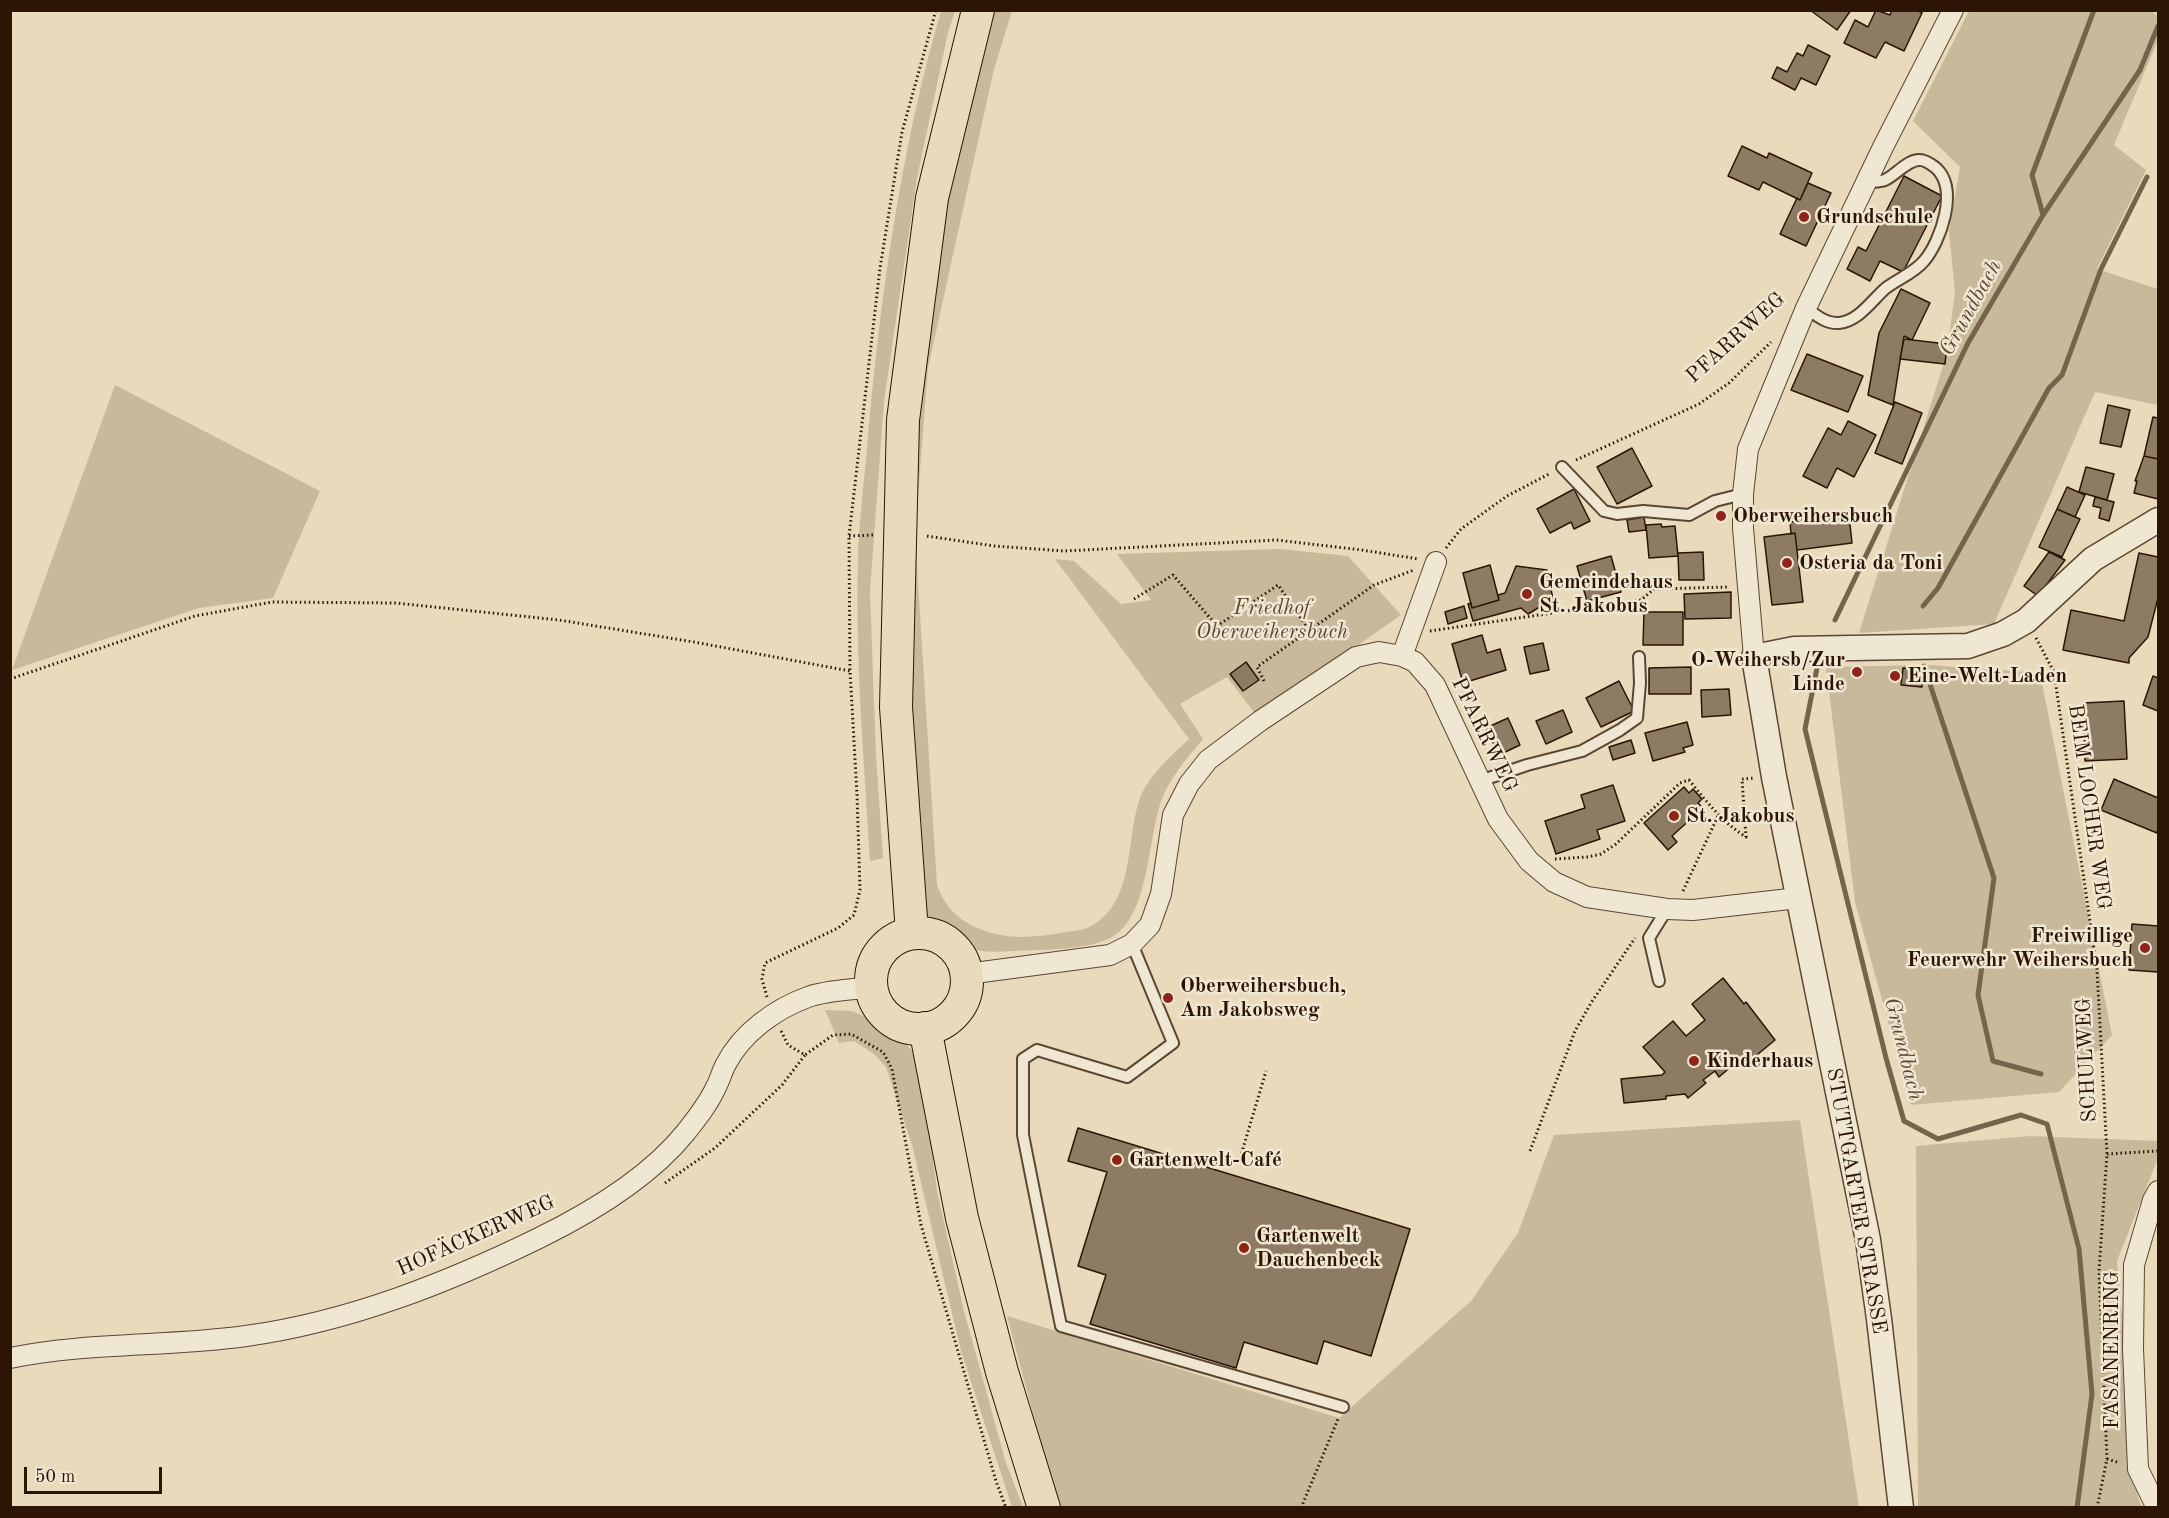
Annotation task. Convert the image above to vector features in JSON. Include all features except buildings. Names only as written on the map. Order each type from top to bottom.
[{"type":"main road","points":[[912,933],[896,707],[903,420],[932,198],[978,10]]},
{"type":"main road","points":[[912,933],[932,935],[949,944],[961,958],[967,974],[966,991],[956,1010],[939,1024],[925,1028],[906,1027],[889,1019],[877,1005],[871,987],[872,972],[877,958],[886,946],[899,937],[912,933]]},
{"type":"main road","points":[[925,1028],[962,1218],[1002,1372],[1044,1508]]},
{"type":"street","name":"STUTTGARTER STRASSE","points":[[1901,1508],[1881,1330],[1868,1240],[1774,777],[1754,657],[1743,528],[1743,494],[1748,449],[1806,308],[1866,182],[1953,10]]},
{"type":"street","points":[[1754,657],[1794,649],[1968,646],[2003,634],[2026,621],[2093,559],[2157,524]]},
{"type":"street","points":[[967,974],[1110,955],[1132,944],[1150,925],[1161,894],[1173,815],[1189,784],[1209,760],[1260,721],[1356,657],[1379,652],[1402,656],[1436,561]]},
{"type":"street","name":"PFARRWEG","points":[[1402,656],[1415,662],[1435,685],[1498,819],[1529,861],[1554,882],[1587,897],[1664,908],[1693,909],[1798,898]]},
{"type":"street","name":"HOFÄCKERWEG","points":[[10,1358],[120,1345],[248,1336],[317,1323],[380,1304],[461,1273],[540,1238],[596,1207],[643,1174],[685,1133],[716,1088],[726,1064],[739,1044],[772,1014],[809,996],[871,987]]},
{"type":"street","name":"FASANENRING","points":[[2157,1508],[2138,1469],[2133,1348],[2134,1265],[2153,1200],[2158,1191]]},
{"type":"lane","points":[[1806,308],[1824,321],[1839,323],[1856,316],[1886,289],[1914,271],[1925,260],[1935,240],[1945,217],[1947,187],[1942,173],[1933,165],[1921,159],[1912,161],[1883,181],[1866,182]]},
{"type":"lane","points":[[1562,467],[1604,511],[1617,514],[1643,511],[1689,515],[1715,501],[1743,494]]},
{"type":"lane","points":[[1480,781],[1527,765],[1582,751],[1637,718],[1640,683],[1639,657]]},
{"type":"lane","points":[[1659,981],[1649,938],[1664,908]]},
{"type":"lane","points":[[1132,944],[1173,1043],[1127,1077],[1037,1050],[1023,1059],[1023,1135],[1060,1326],[1343,1407]]},
{"type":"path","points":[[936,10],[902,132],[880,268],[849,536],[850,671],[860,890],[854,915],[838,928],[765,963],[762,980],[772,1014],[788,1045],[805,1055],[833,1035],[851,1034],[883,1052],[892,1069],[921,1225],[996,1481],[1006,1508]]},
{"type":"path","name":"PFARRWEG","points":[[1436,561],[1461,529],[1507,496],[1562,467],[1699,404],[1729,383],[1772,341]]},
{"type":"path","points":[[849,536],[873,535]]},
{"type":"path","points":[[927,536],[994,546],[1064,551],[1276,540],[1436,561]]},
{"type":"path","points":[[1264,681],[1257,668],[1309,630],[1374,585],[1436,561]]},
{"type":"path","points":[[1134,598],[1173,575],[1216,626],[1278,585],[1309,630]]},
{"type":"path","points":[[1410,634],[1641,600],[1654,589],[1749,586]]},
{"type":"path","points":[[10,679],[195,616],[272,602],[396,603],[559,620],[850,671]]},
{"type":"path","name":"SCHULWEG","points":[[2032,631],[2054,672],[2097,970],[2107,1154],[2099,1271],[2107,1459],[2097,1508]]},
{"type":"path","points":[[1529,861],[1601,854],[1616,844],[1680,783],[1689,780],[1718,816],[1731,828],[1746,837],[1742,779],[1774,777]]},
{"type":"path","points":[[1530,1150],[1575,1031],[1591,1003],[1644,926],[1664,908],[1718,816]]},
{"type":"path","points":[[1239,1162],[1266,1071]]},
{"type":"path","points":[[2107,1154],[2158,1151]]},
{"type":"path","points":[[1301,1508],[1343,1407]]},
{"type":"green space","points":[[941,11],[955,11],[948,33],[917,178],[884,401],[870,592],[876,756],[883,858],[870,861],[857,595],[861,512],[879,328],[894,221],[915,115]]},
{"type":"green space","name":"Friedhof Oberweihersbuch","points":[[994,11],[1012,11],[994,69],[928,368],[915,534],[937,885],[947,905],[971,925],[991,933],[1016,937],[1081,930],[1103,918],[1114,904],[1121,888],[1140,798],[1149,781],[1161,766],[1189,739],[1055,559],[1074,561],[1121,604],[1151,600],[1117,554],[1280,549],[1348,556],[1401,615],[1257,716],[1227,677],[1180,704],[1203,739],[1185,760],[1162,799],[1140,897],[1132,915],[1122,929],[1108,939],[1086,946],[994,952],[973,950],[945,939],[923,909],[904,732],[908,403],[956,143]]},
{"type":"green space","points":[[1969,11],[2154,11],[2153,13],[2158,16],[2158,40],[2114,145],[2146,170],[2097,269],[2158,289],[2158,405],[2095,392],[1994,624],[1859,633],[1947,353],[1955,292],[1949,232],[1960,167],[1913,121]]},
{"type":"green space","points":[[115,385],[320,491],[273,598],[199,608],[12,670]]},
{"type":"green space","points":[[1928,665],[2040,673],[2112,1035],[2059,1092],[1911,1105],[1855,902],[1826,667]]},
{"type":"green space","points":[[825,1010],[852,1011],[880,1023],[895,1032],[912,1051],[926,1102],[937,1191],[964,1311],[1006,1463],[1023,1507],[1012,1507],[961,1351],[912,1145],[886,1067],[874,1054],[854,1041],[839,1043]]},
{"type":"green space","points":[[1800,1120],[1859,1507],[1058,1507],[1007,1316],[1339,1418],[1471,1301],[1518,1233],[1554,1135]]},
{"type":"green space","points":[[2030,1136],[2158,1141],[2158,1158],[2117,1261],[2138,1497],[2142,1507],[1918,1507],[1916,1146]]},
{"type":"waterway","points":[[2043,215],[2032,175],[2094,10]]},
{"type":"waterway","name":"Grundbach","points":[[1835,620],[1968,343],[2043,215],[2140,70],[2158,26]]},
{"type":"waterway","points":[[1923,606],[1938,588],[2049,388],[2062,375],[2101,269],[2147,177]]},
{"type":"waterway","points":[[1924,666],[1994,878],[1978,995],[1993,1061],[2041,1074]]},
{"type":"waterway","name":"Grundbach","points":[[1817,668],[1805,729],[1886,1058],[1904,1121],[1938,1139],[2021,1115],[2047,1124],[2079,1249],[2092,1394],[2077,1508]]},
{"type":"place","name":"Grundschule","points":[[1804,217]]},
{"type":"place","name":"Oberweihersbuch","points":[[1721,516]]},
{"type":"place","name":"Osteria da Toni","points":[[1787,563]]},
{"type":"place","name":"Gemeindehaus St. Jakobus","points":[[1527,594]]},
{"type":"place","name":"O-Weihersb/Zur Linde","points":[[1857,672]]},
{"type":"place","name":"Eine-Welt-Laden","points":[[1895,676]]},
{"type":"place","name":"St. Jakobus","points":[[1674,816]]},
{"type":"place","name":"Freiwillige Feuerwehr Weihersbuch","points":[[2145,948]]},
{"type":"place","name":"Oberweihersbuch, Am Jakobsweg","points":[[1168,998]]},
{"type":"place","name":"Kinderhaus","points":[[1694,1061]]},
{"type":"place","name":"Gartenwelt-Café","points":[[1117,1160]]},
{"type":"place","name":"Gartenwelt Dauchenbeck","points":[[1244,1248]]}]
